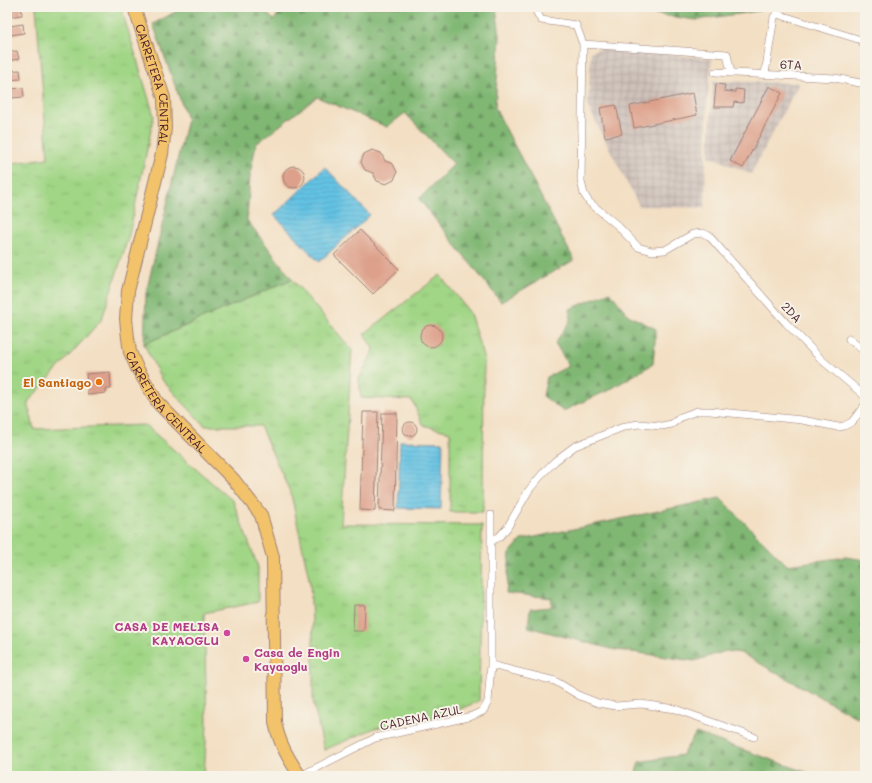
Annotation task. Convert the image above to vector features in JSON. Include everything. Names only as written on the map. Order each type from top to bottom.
[{"type":"main road","name":"CARRETERA CENTRAL","points":[[134,7],[164,98],[165,128],[162,154],[128,291],[126,320],[130,352],[143,380],[158,403],[234,480],[261,516],[273,557],[275,722],[279,739],[285,754],[300,776]]},
{"type":"street","points":[[534,7],[541,20],[576,25],[583,44],[727,54],[731,73]]},
{"type":"street","points":[[765,74],[774,17],[777,14],[861,40],[865,46]]},
{"type":"street","name":"2DA","points":[[583,44],[581,181],[584,194],[589,202],[617,225],[638,247],[652,251],[665,250],[692,234],[702,232],[709,236],[786,323],[823,361],[865,396]]},
{"type":"street","name":"6TA","points":[[715,72],[835,78],[865,84]]},
{"type":"street","points":[[849,339],[865,352]]},
{"type":"street","points":[[491,541],[499,537],[507,528],[529,490],[555,461],[574,446],[626,426],[638,424],[662,426],[672,424],[681,417],[697,411],[710,411],[802,420],[838,427],[852,422],[865,405]]},
{"type":"street","name":"CADENA AZUL","points":[[300,776],[375,738],[472,716],[484,711],[488,702],[491,666],[491,515]]},
{"type":"street","points":[[491,666],[555,681],[580,696],[598,703],[616,706],[641,704],[675,709],[754,737]]},
{"type":"shaded area","points":[[602,47],[712,59],[707,103],[705,208],[639,206],[588,107],[591,52]]},
{"type":"shaded area","points":[[713,81],[799,83],[751,174],[709,156]]},
{"type":"green space","points":[[36,7],[121,7],[154,116],[129,235],[102,319],[28,402],[34,429],[145,425],[233,501],[258,567],[258,602],[204,613],[207,724],[204,776],[7,776],[7,164],[48,158]]},
{"type":"green space","points":[[184,7],[260,7],[274,20],[283,7],[496,7],[500,36],[495,108],[574,260],[501,302],[419,199],[454,164],[405,113],[387,127],[317,97],[256,144],[250,175],[247,220],[292,279],[144,344],[146,293],[187,119],[153,24]]},
{"type":"green space","points":[[606,7],[759,7],[759,11],[696,20]]},
{"type":"green space","points":[[440,275],[470,313],[484,360],[483,512],[450,512],[450,432],[423,425],[412,400],[361,398],[359,379],[374,350],[364,334]]},
{"type":"green space","points":[[292,279],[352,350],[341,524],[482,525],[479,701],[449,714],[375,728],[324,750],[313,701],[313,639],[310,583],[291,494],[260,426],[205,426],[161,379],[144,344]]},
{"type":"green space","points":[[610,292],[628,315],[656,329],[653,364],[609,390],[563,411],[543,396],[547,377],[569,366],[555,343],[570,321],[570,309]]},
{"type":"green space","points":[[720,498],[787,565],[846,557],[865,560],[865,717],[856,717],[741,653],[726,651],[694,661],[611,649],[528,627],[530,609],[551,607],[552,598],[506,593],[510,553],[521,540]]},
{"type":"green space","points":[[696,733],[817,776],[635,776],[639,762],[682,755]]},
{"type":"water","points":[[325,167],[370,215],[319,262],[274,215]]},
{"type":"water","points":[[400,441],[443,442],[441,509],[398,508]]},
{"type":"building","points":[[7,7],[21,7],[22,15],[7,17]]},
{"type":"building","points":[[23,24],[24,33],[10,35],[9,26]]},
{"type":"building","points":[[17,51],[19,59],[7,61],[7,52]]},
{"type":"building","points":[[20,70],[21,79],[8,80],[7,71]]},
{"type":"building","points":[[716,84],[725,85],[724,91],[735,92],[735,89],[744,90],[743,103],[734,102],[733,107],[714,107]]},
{"type":"building","points":[[769,86],[782,93],[743,168],[730,161]]},
{"type":"building","points":[[23,88],[24,97],[11,98],[10,89]]},
{"type":"building","points":[[693,93],[697,115],[634,128],[630,106]]},
{"type":"building","points":[[616,105],[622,134],[605,137],[600,108]]},
{"type":"building","points":[[7,123],[9,135],[7,135]]},
{"type":"building","points":[[372,150],[381,153],[385,161],[393,164],[397,172],[394,180],[386,184],[377,181],[373,173],[365,170],[361,162],[364,154]]},
{"type":"building","points":[[294,166],[302,169],[305,177],[302,185],[294,188],[286,185],[283,177],[286,169]]},
{"type":"building","points":[[360,230],[399,269],[373,294],[334,255]]},
{"type":"building","points":[[431,325],[439,328],[442,336],[439,344],[431,347],[423,344],[420,336],[423,328]]},
{"type":"building","name":"El Santiago","points":[[110,372],[111,389],[106,389],[106,393],[88,395],[86,374]]},
{"type":"building","points":[[363,412],[378,412],[375,511],[360,510]]},
{"type":"building","points":[[382,413],[397,413],[395,511],[379,510]]},
{"type":"building","points":[[410,422],[415,424],[417,429],[415,434],[410,436],[405,434],[403,429],[405,424]]},
{"type":"building","points":[[354,605],[365,605],[364,631],[353,631]]},
{"type":"place","name":"El Santiago","points":[[99,382]]},
{"type":"place","name":"CASA DE MELISA KAYAOGLU","points":[[227,633]]},
{"type":"place","name":"Casa de Engin Kayaoglu","points":[[246,659]]}]
